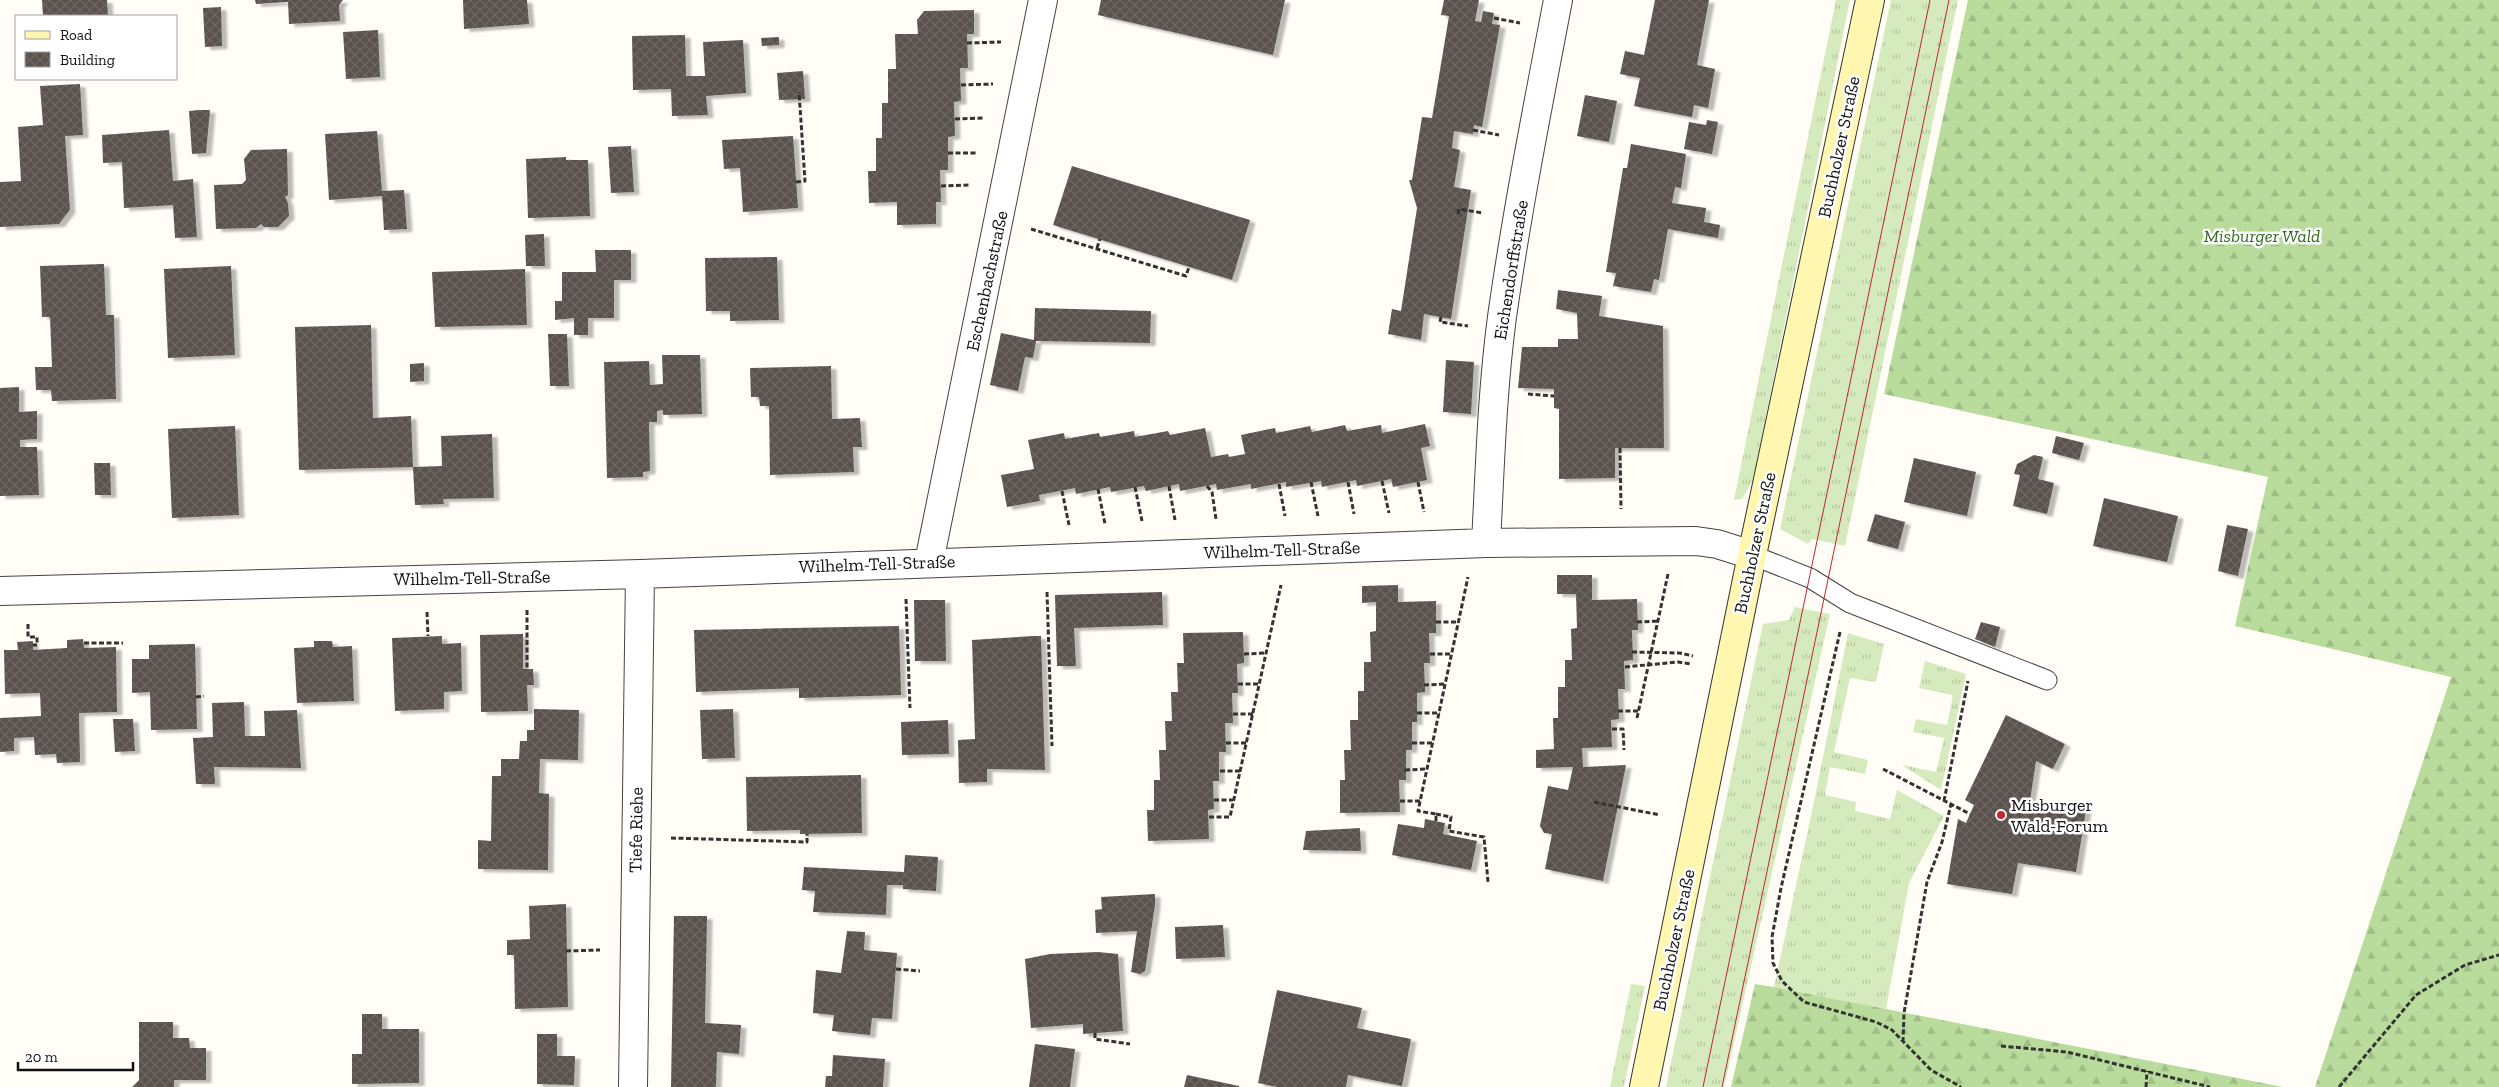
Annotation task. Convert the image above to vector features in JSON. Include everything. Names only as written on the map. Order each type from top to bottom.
[{"type":"main road","name":"Buchholzer Straße","points":[[1644,1087],[1752,555],[1870,0]]},
{"type":"street","name":"Eschenbachstraße","points":[[929,562],[1044,0]]},
{"type":"street","name":"Eichendorffstraße","points":[[1486,543],[1495,390],[1502,317],[1539,97],[1558,0]]},
{"type":"street","name":"Wilhelm-Tell-Straße","points":[[0,591],[640,574],[1486,543],[1696,541],[1717,544],[1752,555]]},
{"type":"street","name":"Tiefe Riehe","points":[[632,1087],[640,574]]},
{"type":"lane","points":[[1752,555],[1810,578],[1850,603],[2047,680]]},
{"type":"path","points":[[1494,18],[1523,23]]},
{"type":"path","points":[[967,43],[1008,42]]},
{"type":"path","points":[[961,85],[1000,84]]},
{"type":"path","points":[[796,182],[805,181],[799,92]]},
{"type":"path","points":[[955,119],[992,118]]},
{"type":"path","points":[[1473,130],[1501,135]]},
{"type":"path","points":[[948,153],[986,153]]},
{"type":"path","points":[[941,186],[979,185]]},
{"type":"path","points":[[1458,214],[1459,209],[1467,210]]},
{"type":"path","points":[[1023,226],[1186,276],[1189,267]]},
{"type":"path","points":[[1097,248],[1100,239]]},
{"type":"path","points":[[1441,317],[1440,322],[1478,327]]},
{"type":"path","points":[[1525,394],[1554,396]]},
{"type":"path","points":[[1620,448],[1620,506]]},
{"type":"path","points":[[1382,481],[1389,513]]},
{"type":"path","points":[[1311,482],[1318,515]]},
{"type":"path","points":[[1348,482],[1354,514]]},
{"type":"path","points":[[1418,482],[1424,512]]},
{"type":"path","points":[[1279,484],[1285,516]]},
{"type":"path","points":[[1169,486],[1175,519]]},
{"type":"path","points":[[1207,486],[1212,492],[1216,517]]},
{"type":"path","points":[[1135,487],[1142,521]]},
{"type":"path","points":[[1098,489],[1104,521]]},
{"type":"path","points":[[1062,491],[1068,522]]},
{"type":"path","points":[[1469,571],[1418,811],[1451,817],[1449,831],[1484,837],[1488,882]]},
{"type":"path","points":[[1637,718],[1668,573]]},
{"type":"path","points":[[1209,817],[1230,817],[1260,684],[1281,576]]},
{"type":"path","points":[[1047,590],[1052,746]]},
{"type":"path","points":[[906,596],[910,708]]},
{"type":"path","points":[[426,603],[428,636]]},
{"type":"path","points":[[1850,603],[1841,628],[1781,888],[1772,938],[1773,963],[1782,981],[1804,1002],[1876,1022],[1892,1030],[1931,1070],[1961,1087]]},
{"type":"path","points":[[527,606],[527,669]]},
{"type":"path","points":[[28,620],[28,637],[37,637],[37,646],[33,645]]},
{"type":"path","points":[[1637,622],[1658,621]]},
{"type":"path","points":[[1436,622],[1459,622]]},
{"type":"path","points":[[84,643],[123,643]]},
{"type":"path","points":[[1632,652],[1693,656]]},
{"type":"path","points":[[1244,654],[1266,653]]},
{"type":"path","points":[[1944,801],[1974,653]]},
{"type":"path","points":[[1430,654],[1452,654]]},
{"type":"path","points":[[1625,667],[1678,662],[1691,664]]},
{"type":"path","points":[[1238,684],[1260,684]]},
{"type":"path","points":[[1424,685],[1445,684]]},
{"type":"path","points":[[196,697],[204,696]]},
{"type":"path","points":[[1618,711],[1639,711]]},
{"type":"path","points":[[1417,713],[1440,713]]},
{"type":"path","points":[[1233,714],[1253,714]]},
{"type":"path","points":[[1612,729],[1623,729],[1624,750]]},
{"type":"path","points":[[1226,743],[1246,743]]},
{"type":"path","points":[[1412,743],[1433,743]]},
{"type":"path","points":[[1405,770],[1427,769]]},
{"type":"path","points":[[1883,769],[1970,814]]},
{"type":"path","points":[[1220,771],[1240,771]]},
{"type":"path","points":[[1214,800],[1233,800]]},
{"type":"path","points":[[1400,801],[1420,801]]},
{"type":"path","points":[[1594,802],[1660,815]]},
{"type":"path","points":[[1903,1043],[1904,1012],[1927,882],[1942,842],[1951,804]]},
{"type":"path","points":[[1436,814],[1436,820]]},
{"type":"path","points":[[664,838],[807,842],[807,834]]},
{"type":"path","points":[[566,951],[600,950]]},
{"type":"path","points":[[2339,1087],[2416,995],[2464,965],[2499,955]]},
{"type":"path","points":[[896,969],[920,971]]},
{"type":"path","points":[[1095,1033],[1095,1039],[1130,1044]]},
{"type":"path","points":[[2001,1046],[2067,1052],[2210,1087]]},
{"type":"path","points":[[2146,1087],[2147,1071]]},
{"type":"green space","points":[[1836,0],[1850,0],[1753,480],[1742,499],[1734,500]]},
{"type":"green space","points":[[1891,0],[1958,0],[1845,546],[1812,539],[1808,544],[1780,529]]},
{"type":"green space","name":"Misburger Wald","points":[[1968,0],[2499,0],[2499,1087],[2315,1087],[2451,677],[2235,626],[2268,477],[1884,394]]},
{"type":"green space","points":[[1795,607],[1830,614],[1724,1087],[1666,1087],[1763,624],[1789,620]]},
{"type":"green space","points":[[1848,633],[1884,644],[1876,682],[1850,678],[1834,752],[1868,760],[1865,774],[1830,767],[1825,795],[1856,802],[1855,811],[1890,819],[1897,790],[1944,816],[1909,883],[1886,1009],[1774,987]]},
{"type":"green space","points":[[1925,661],[1966,674],[1941,790],[1902,765],[1936,772],[1944,738],[1913,732],[1916,719],[1947,725],[1953,695],[1919,688]]},
{"type":"green space","points":[[1631,984],[1645,986],[1624,1087],[1610,1087]]},
{"type":"green space","points":[[1755,984],[1774,987],[2283,1087],[1731,1087]]},
{"type":"building","points":[[42,0],[107,0],[108,15],[43,15]]},
{"type":"building","points":[[255,0],[343,0],[339,5],[340,21],[289,24],[288,2],[256,4]]},
{"type":"building","points":[[463,0],[527,0],[529,24],[464,29]]},
{"type":"building","points":[[1101,0],[1285,0],[1273,55],[1098,15]]},
{"type":"building","points":[[1444,0],[1479,0],[1475,21],[1481,22],[1483,11],[1494,13],[1492,24],[1500,25],[1482,127],[1474,125],[1473,134],[1454,131],[1452,148],[1460,150],[1454,187],[1471,190],[1451,319],[1424,314],[1421,340],[1388,334],[1392,309],[1401,311],[1417,208],[1409,180],[1412,180],[1422,117],[1432,118],[1449,16],[1441,15]]},
{"type":"building","points":[[1655,0],[1709,0],[1697,65],[1715,69],[1708,108],[1694,105],[1692,117],[1634,106],[1640,78],[1620,74],[1625,51],[1644,55]]},
{"type":"building","points":[[221,7],[222,46],[205,47],[203,8]]},
{"type":"building","points":[[974,10],[974,34],[967,34],[968,68],[960,68],[961,101],[954,102],[955,136],[948,137],[948,170],[940,170],[941,202],[936,202],[936,224],[897,225],[897,202],[869,203],[868,171],[876,171],[876,138],[882,138],[882,103],[888,103],[888,69],[896,69],[895,34],[918,34],[917,20],[924,11]]},
{"type":"building","points":[[378,30],[380,77],[346,79],[343,32]]},
{"type":"building","points":[[685,35],[686,76],[705,76],[703,42],[743,40],[746,93],[706,96],[708,115],[672,116],[671,89],[633,90],[632,36]]},
{"type":"building","points":[[779,37],[779,45],[762,46],[761,38]]},
{"type":"building","points":[[803,71],[805,99],[779,100],[777,73]]},
{"type":"building","points":[[80,84],[83,135],[65,136],[70,210],[59,224],[0,227],[0,182],[21,181],[18,127],[43,125],[40,86]]},
{"type":"building","points":[[1585,95],[1617,101],[1609,142],[1577,136]]},
{"type":"building","points":[[210,110],[206,153],[192,154],[189,111]]},
{"type":"building","points":[[1707,120],[1718,122],[1712,154],[1684,149],[1689,122],[1706,125]]},
{"type":"building","points":[[169,130],[173,181],[193,179],[197,237],[175,238],[173,205],[124,208],[122,162],[103,163],[102,135]]},
{"type":"building","points":[[377,131],[382,191],[404,190],[407,229],[384,230],[382,196],[329,200],[325,134]]},
{"type":"building","points":[[793,136],[798,208],[743,212],[740,168],[724,169],[722,140]]},
{"type":"building","points":[[1631,144],[1686,154],[1681,188],[1675,187],[1672,203],[1706,208],[1704,222],[1720,225],[1718,238],[1668,229],[1659,280],[1654,279],[1651,292],[1613,286],[1616,273],[1606,272],[1623,168],[1627,168]]},
{"type":"building","points":[[631,146],[634,192],[611,193],[608,147]]},
{"type":"building","points":[[287,149],[288,195],[285,197],[288,203],[289,216],[278,227],[264,227],[261,224],[256,228],[216,229],[214,185],[242,184],[246,180],[244,159],[251,150]]},
{"type":"building","points":[[566,157],[566,160],[588,160],[590,216],[528,218],[526,159]]},
{"type":"building","points":[[1072,166],[1250,220],[1232,280],[1053,225]]},
{"type":"building","points":[[544,234],[545,266],[526,266],[525,235]]},
{"type":"building","points":[[595,250],[631,250],[631,280],[614,280],[614,318],[588,318],[588,335],[574,335],[574,318],[555,320],[555,301],[562,301],[562,272],[596,272]]},
{"type":"building","points":[[777,257],[779,320],[730,321],[730,311],[706,311],[705,258]]},
{"type":"building","points":[[104,264],[106,315],[114,315],[116,399],[52,401],[51,390],[36,390],[35,367],[52,367],[50,317],[42,317],[40,266]]},
{"type":"building","points":[[231,266],[235,355],[168,358],[164,269]]},
{"type":"building","points":[[525,269],[527,325],[435,327],[432,272]]},
{"type":"building","points":[[1558,290],[1602,296],[1599,316],[1663,326],[1664,448],[1615,448],[1615,478],[1559,479],[1559,409],[1554,408],[1554,389],[1518,388],[1522,347],[1558,347],[1558,339],[1578,339],[1577,313],[1556,309]]},
{"type":"building","points":[[1035,308],[1151,311],[1150,343],[1036,341],[1033,358],[1025,357],[1018,391],[990,385],[1001,333],[1034,340]]},
{"type":"building","points":[[371,325],[373,418],[411,416],[413,467],[299,470],[295,327]]},
{"type":"building","points":[[548,334],[567,334],[569,386],[550,386]]},
{"type":"building","points":[[662,355],[700,355],[702,414],[663,415],[663,410],[657,411],[657,422],[649,422],[650,471],[643,472],[643,477],[607,478],[604,362],[649,361],[650,385],[663,384]]},
{"type":"building","points":[[1446,360],[1474,362],[1471,414],[1443,412]]},
{"type":"building","points":[[424,363],[424,381],[410,382],[410,364]]},
{"type":"building","points":[[831,366],[832,419],[860,418],[862,447],[853,447],[854,472],[770,475],[769,406],[760,406],[759,397],[751,397],[750,368]]},
{"type":"building","points":[[19,387],[19,412],[37,411],[37,439],[20,440],[20,447],[37,447],[39,495],[0,496],[0,388]]},
{"type":"building","points":[[1425,424],[1430,446],[1421,448],[1427,480],[1393,487],[1391,479],[1357,486],[1356,480],[1322,487],[1321,481],[1286,487],[1286,482],[1251,489],[1251,484],[1217,490],[1216,484],[1180,491],[1179,484],[1146,491],[1144,486],[1111,492],[1110,487],[1076,494],[1075,488],[1039,495],[1040,501],[1007,507],[1001,475],[1034,469],[1028,440],[1064,433],[1065,439],[1099,433],[1100,437],[1134,431],[1135,437],[1168,431],[1170,435],[1205,428],[1211,457],[1228,454],[1229,457],[1245,454],[1241,435],[1275,428],[1276,433],[1310,426],[1312,432],[1345,425],[1347,431],[1381,425],[1382,433]]},
{"type":"building","points":[[235,426],[239,515],[172,518],[168,429]]},
{"type":"building","points":[[492,434],[494,498],[443,499],[444,504],[415,505],[413,467],[442,466],[441,436]]},
{"type":"building","points":[[2056,436],[2084,443],[2079,460],[2052,453]]},
{"type":"building","points":[[2034,455],[2043,457],[2038,479],[2054,483],[2047,514],[2013,506],[2020,475],[2014,474],[2017,464]]},
{"type":"building","points":[[1914,458],[1976,472],[1967,516],[1904,502]]},
{"type":"building","points":[[94,463],[110,463],[111,495],[95,495]]},
{"type":"building","points":[[2104,498],[2178,516],[2167,562],[2093,546]]},
{"type":"building","points":[[1875,514],[1905,522],[1898,549],[1867,541]]},
{"type":"building","points":[[2227,525],[2248,529],[2238,576],[2218,571]]},
{"type":"building","points":[[1557,575],[1592,575],[1592,600],[1637,599],[1638,630],[1632,630],[1633,660],[1624,661],[1625,689],[1618,689],[1619,719],[1611,720],[1612,747],[1582,748],[1583,767],[1626,765],[1603,881],[1545,869],[1552,834],[1544,833],[1540,826],[1548,786],[1568,790],[1573,767],[1536,768],[1536,750],[1554,749],[1553,718],[1558,718],[1558,687],[1565,687],[1565,660],[1572,660],[1571,629],[1577,628],[1576,594],[1557,594]]},
{"type":"building","points":[[1398,585],[1398,602],[1436,601],[1436,633],[1429,633],[1430,663],[1424,663],[1425,692],[1417,693],[1417,722],[1412,722],[1412,750],[1406,750],[1406,780],[1399,780],[1400,812],[1340,813],[1340,780],[1345,780],[1344,750],[1351,750],[1350,720],[1358,720],[1358,691],[1364,691],[1364,662],[1371,662],[1370,632],[1376,631],[1376,602],[1362,603],[1362,586]]},
{"type":"building","points":[[1162,592],[1163,625],[1074,628],[1076,666],[1057,666],[1055,595]]},
{"type":"building","points":[[914,600],[945,600],[946,661],[915,661]]},
{"type":"building","points":[[1981,622],[2000,627],[1995,647],[1975,639]]},
{"type":"building","points":[[899,626],[901,695],[799,698],[799,688],[696,692],[694,630]]},
{"type":"building","points":[[1243,632],[1244,663],[1237,664],[1238,693],[1232,693],[1233,723],[1225,723],[1226,752],[1219,752],[1219,781],[1213,781],[1214,809],[1208,810],[1209,839],[1148,841],[1147,810],[1154,810],[1154,780],[1160,780],[1159,750],[1166,750],[1165,721],[1172,721],[1171,692],[1178,692],[1177,663],[1184,663],[1183,633]]},
{"type":"building","points":[[523,634],[523,669],[533,669],[534,685],[527,685],[528,711],[481,712],[480,635]]},
{"type":"building","points":[[442,636],[442,644],[461,643],[462,691],[444,692],[444,709],[395,711],[392,638]]},
{"type":"building","points":[[1041,636],[1045,770],[987,769],[987,782],[959,783],[958,740],[975,739],[972,640]]},
{"type":"building","points":[[83,639],[84,648],[116,647],[117,712],[79,713],[80,762],[57,763],[56,754],[35,755],[34,737],[14,738],[14,751],[0,752],[0,718],[41,716],[40,693],[5,694],[4,650],[18,650],[17,642],[33,641],[33,650],[67,648],[67,640]]},
{"type":"building","points":[[314,641],[332,641],[333,647],[352,646],[354,701],[297,703],[294,648],[314,647]]},
{"type":"building","points":[[195,644],[197,729],[151,730],[150,692],[132,693],[132,659],[149,659],[149,645]]},
{"type":"building","points":[[244,702],[245,736],[265,736],[264,711],[297,710],[301,768],[214,767],[215,784],[196,784],[193,738],[213,737],[212,703]]},
{"type":"building","points":[[534,709],[579,710],[578,760],[540,759],[539,793],[549,794],[548,870],[478,869],[478,840],[491,841],[492,776],[501,776],[501,759],[519,759],[520,741],[527,741],[527,730],[534,730]]},
{"type":"building","points":[[733,709],[735,758],[702,759],[700,710]]},
{"type":"building","points":[[2006,715],[2065,744],[2053,769],[2036,761],[2030,801],[2086,810],[2076,872],[2018,863],[2012,894],[1947,884],[1958,819],[1966,823],[1974,805],[1965,800]]},
{"type":"building","points":[[113,719],[133,719],[135,751],[115,752]]},
{"type":"building","points":[[948,720],[949,754],[902,755],[901,722]]},
{"type":"building","points":[[861,775],[862,833],[800,834],[800,830],[747,831],[746,777]]},
{"type":"building","points":[[1425,819],[1445,823],[1443,834],[1477,841],[1471,870],[1392,855],[1398,824],[1424,828]]},
{"type":"building","points":[[1360,828],[1361,851],[1303,850],[1306,831]]},
{"type":"building","points":[[905,855],[938,857],[936,891],[903,889],[903,885],[887,885],[886,915],[813,912],[815,891],[802,890],[804,867],[904,872]]},
{"type":"building","points":[[1155,894],[1145,971],[1140,974],[1131,972],[1137,931],[1096,933],[1095,910],[1102,909],[1101,897]]},
{"type":"building","points":[[566,904],[568,1007],[515,1009],[514,955],[507,955],[507,940],[530,939],[529,906]]},
{"type":"building","points":[[674,916],[707,916],[705,1023],[741,1025],[739,1054],[717,1052],[716,1087],[671,1087]]},
{"type":"building","points":[[1223,925],[1225,957],[1176,959],[1175,927]]},
{"type":"building","points":[[847,931],[865,932],[864,950],[897,953],[892,1019],[872,1018],[870,1035],[832,1031],[834,1015],[813,1013],[816,970],[841,973]]},
{"type":"building","points":[[1098,952],[1118,954],[1123,1031],[1083,1034],[1083,1024],[1031,1028],[1025,959],[1050,954]]},
{"type":"building","points":[[1277,990],[1362,1008],[1357,1028],[1411,1039],[1402,1086],[1348,1075],[1346,1087],[1277,1087],[1258,1083]]},
{"type":"building","points":[[362,1014],[382,1014],[382,1029],[419,1029],[419,1083],[352,1084],[352,1054],[362,1054]]},
{"type":"building","points":[[139,1022],[173,1022],[173,1038],[189,1038],[190,1048],[206,1048],[206,1080],[174,1080],[174,1087],[132,1087],[139,1080]]},
{"type":"building","points":[[537,1034],[557,1034],[557,1056],[575,1056],[574,1085],[537,1084]]},
{"type":"building","points":[[1035,1044],[1075,1049],[1070,1087],[1029,1087]]},
{"type":"building","points":[[833,1055],[885,1059],[883,1087],[825,1087],[826,1076],[832,1076]]},
{"type":"building","points":[[1187,1075],[1239,1086],[1239,1087],[1184,1087]]},
{"type":"tram line","points":[[1703,1087],[1930,0]]},
{"type":"tram line","points":[[1722,1087],[1949,0]]},
{"type":"place","name":"Misburger Wald-Forum","points":[[2001,815]]}]
